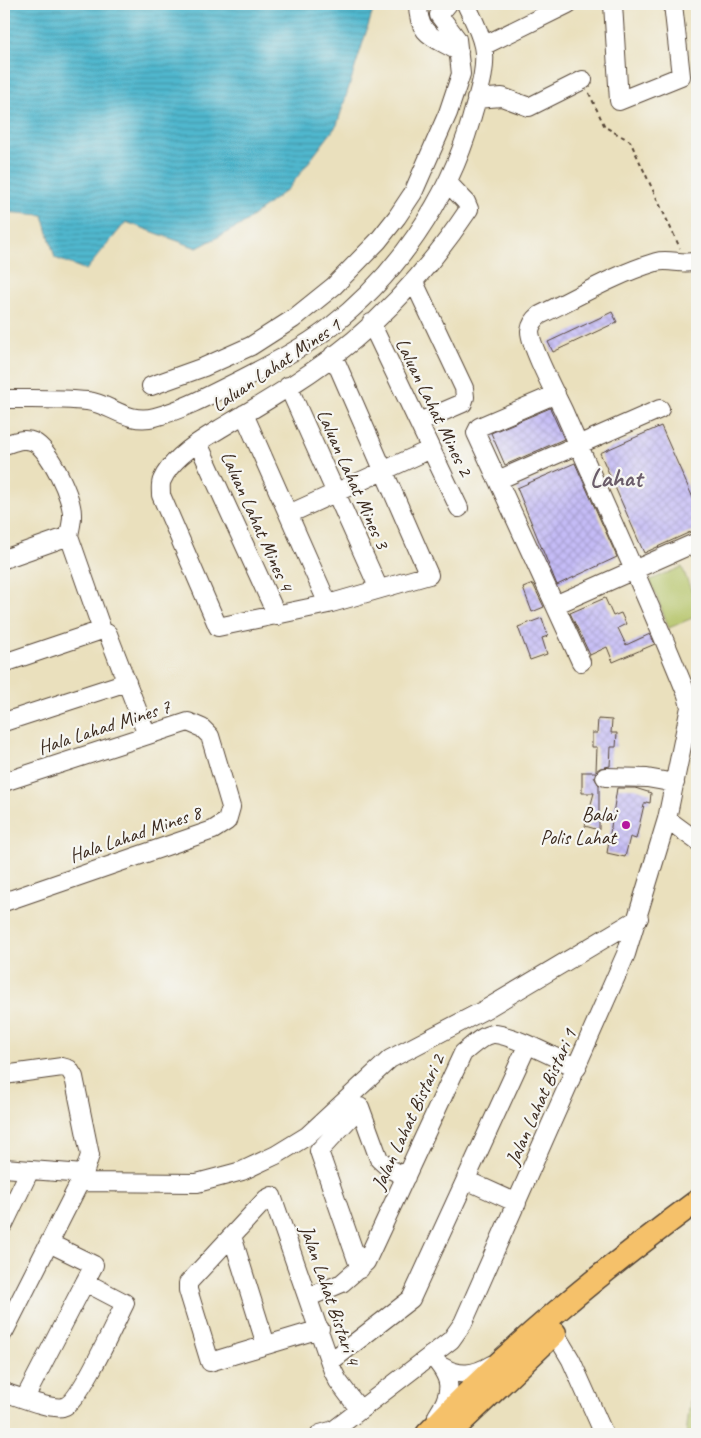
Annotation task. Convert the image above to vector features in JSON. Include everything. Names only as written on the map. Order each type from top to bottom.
[{"type":"main road","points":[[427,1434],[508,1354],[590,1283],[697,1200]]},
{"type":"main road","points":[[449,1434],[555,1333],[624,1275],[697,1220]]},
{"type":"street","points":[[418,4],[418,18],[424,31],[459,52]]},
{"type":"street","points":[[151,386],[204,367],[251,346],[318,301],[378,241],[413,193],[448,113],[461,74],[457,39],[439,15],[448,4]]},
{"type":"street","points":[[4,399],[89,401],[119,414],[140,419],[156,417],[219,390],[280,360],[329,328],[387,273],[427,221],[448,183],[465,142],[483,68],[483,46],[466,4]]},
{"type":"street","points":[[483,46],[568,4]]},
{"type":"street","points":[[613,4],[619,101],[681,76],[673,4]]},
{"type":"street","points":[[476,99],[502,97],[529,107],[583,80]]},
{"type":"street","name":"Laluan Lahat Mines 1","points":[[277,616],[218,627],[161,494],[162,480],[172,465],[198,443],[333,355],[371,324],[414,282],[469,209],[466,202],[448,183]]},
{"type":"street","name":"Jalan Lahat Bistari 1","points":[[317,1434],[334,1430],[359,1409],[437,1361],[461,1327],[613,988],[639,918],[667,819],[694,701],[532,341],[530,330],[534,320],[540,315],[644,266],[664,260],[692,263]]},
{"type":"street","points":[[414,282],[464,388],[465,397],[463,402],[419,422]]},
{"type":"street","name":"Laluan Lahat Mines 2","points":[[371,324],[459,508]]},
{"type":"street","points":[[277,616],[429,576],[333,355]]},
{"type":"street","name":"Laluan Lahat Mines 3","points":[[288,386],[379,589]]},
{"type":"street","points":[[556,394],[476,429],[580,662]]},
{"type":"street","points":[[498,480],[660,409]]},
{"type":"street","points":[[244,414],[328,604]]},
{"type":"street","points":[[4,445],[20,440],[32,441],[39,446],[51,461],[62,480],[73,515],[70,536],[102,630],[108,634],[146,736]]},
{"type":"street","name":"Laluan Lahat Mines 4","points":[[198,443],[277,616]]},
{"type":"street","points":[[289,514],[431,449]]},
{"type":"street","points":[[4,560],[70,536]]},
{"type":"street","points":[[555,605],[697,542]]},
{"type":"street","points":[[4,663],[102,630]]},
{"type":"street","points":[[4,722],[127,682]]},
{"type":"street","name":"Hala Lahad Mines 7","points":[[4,782],[188,722]]},
{"type":"street","name":"Hala Lahad Mines 8","points":[[4,902],[213,830],[227,821],[231,807],[210,736],[202,728],[188,722]]},
{"type":"street","points":[[605,777],[647,778],[675,783]]},
{"type":"street","points":[[667,819],[697,841]]},
{"type":"street","points":[[4,1168],[82,1178],[197,1183],[242,1171],[307,1136],[390,1059],[486,1009],[639,918]]},
{"type":"street","name":"Jalan Lahat Bistari 2","points":[[309,1297],[332,1289],[360,1269],[370,1253],[463,1053],[478,1041],[492,1034],[510,1038],[577,1068]]},
{"type":"street","points":[[330,1362],[411,1299],[527,1046]]},
{"type":"street","points":[[4,1075],[62,1067],[68,1069],[74,1077],[90,1155],[82,1178],[4,1332]]},
{"type":"street","points":[[360,1269],[319,1151],[360,1106],[379,1159],[406,1177]]},
{"type":"street","points":[[4,1224],[30,1170]]},
{"type":"street","points":[[466,1180],[518,1203]]},
{"type":"street","name":"Jalan Lahat Bistari 4","points":[[232,1236],[266,1199],[272,1196],[309,1297],[330,1362],[338,1381],[359,1409]]},
{"type":"street","points":[[266,1346],[232,1236],[188,1283],[188,1290],[210,1362],[266,1346],[320,1329]]},
{"type":"street","points":[[26,1398],[94,1264],[49,1243]]},
{"type":"street","points":[[4,1392],[57,1408],[70,1404],[80,1391],[125,1303],[85,1282]]},
{"type":"street","points":[[555,1333],[571,1360],[604,1434]]},
{"type":"street","points":[[437,1361],[454,1373],[473,1374],[508,1354]]},
{"type":"street","points":[[423,1434],[448,1395],[448,1379],[437,1361]]},
{"type":"path","points":[[583,80],[605,127],[630,140],[692,263]]},
{"type":"green space","points":[[682,567],[697,605],[697,616],[669,628],[650,580]]},
{"type":"green space","points":[[697,1394],[697,1434],[686,1434],[690,1401]]},
{"type":"water","points":[[4,4],[375,4],[337,125],[289,188],[241,225],[197,248],[126,222],[86,270],[55,258],[43,215],[4,212]]},
{"type":"building","points":[[612,312],[617,322],[553,352],[548,342]]},
{"type":"building","points":[[550,408],[564,439],[505,465],[491,433]]},
{"type":"building","points":[[661,426],[697,507],[697,529],[644,553],[600,453]]},
{"type":"building","points":[[575,463],[617,557],[557,585],[517,488]]},
{"type":"building","points":[[533,584],[544,607],[532,612],[523,588]]},
{"type":"building","points":[[605,598],[613,616],[621,613],[626,624],[618,628],[626,645],[650,634],[655,644],[613,662],[607,647],[590,655],[570,613]]},
{"type":"building","points":[[542,618],[548,636],[542,638],[547,654],[530,660],[518,627]]},
{"type":"building","points":[[598,719],[612,720],[611,733],[617,733],[616,747],[611,747],[610,766],[596,771],[597,747],[592,747],[592,733],[597,733]]},
{"type":"building","points":[[582,772],[596,772],[594,777],[599,785],[599,830],[585,826],[594,793],[582,793]]},
{"type":"building","points":[[617,788],[635,788],[651,793],[650,803],[646,802],[644,805],[636,839],[630,837],[625,857],[607,853]]},
{"type":"place","name":"Balai Polis Lahat","points":[[626,825]]},
{"type":"district","name":"Lahat","points":[[616,478]]}]
